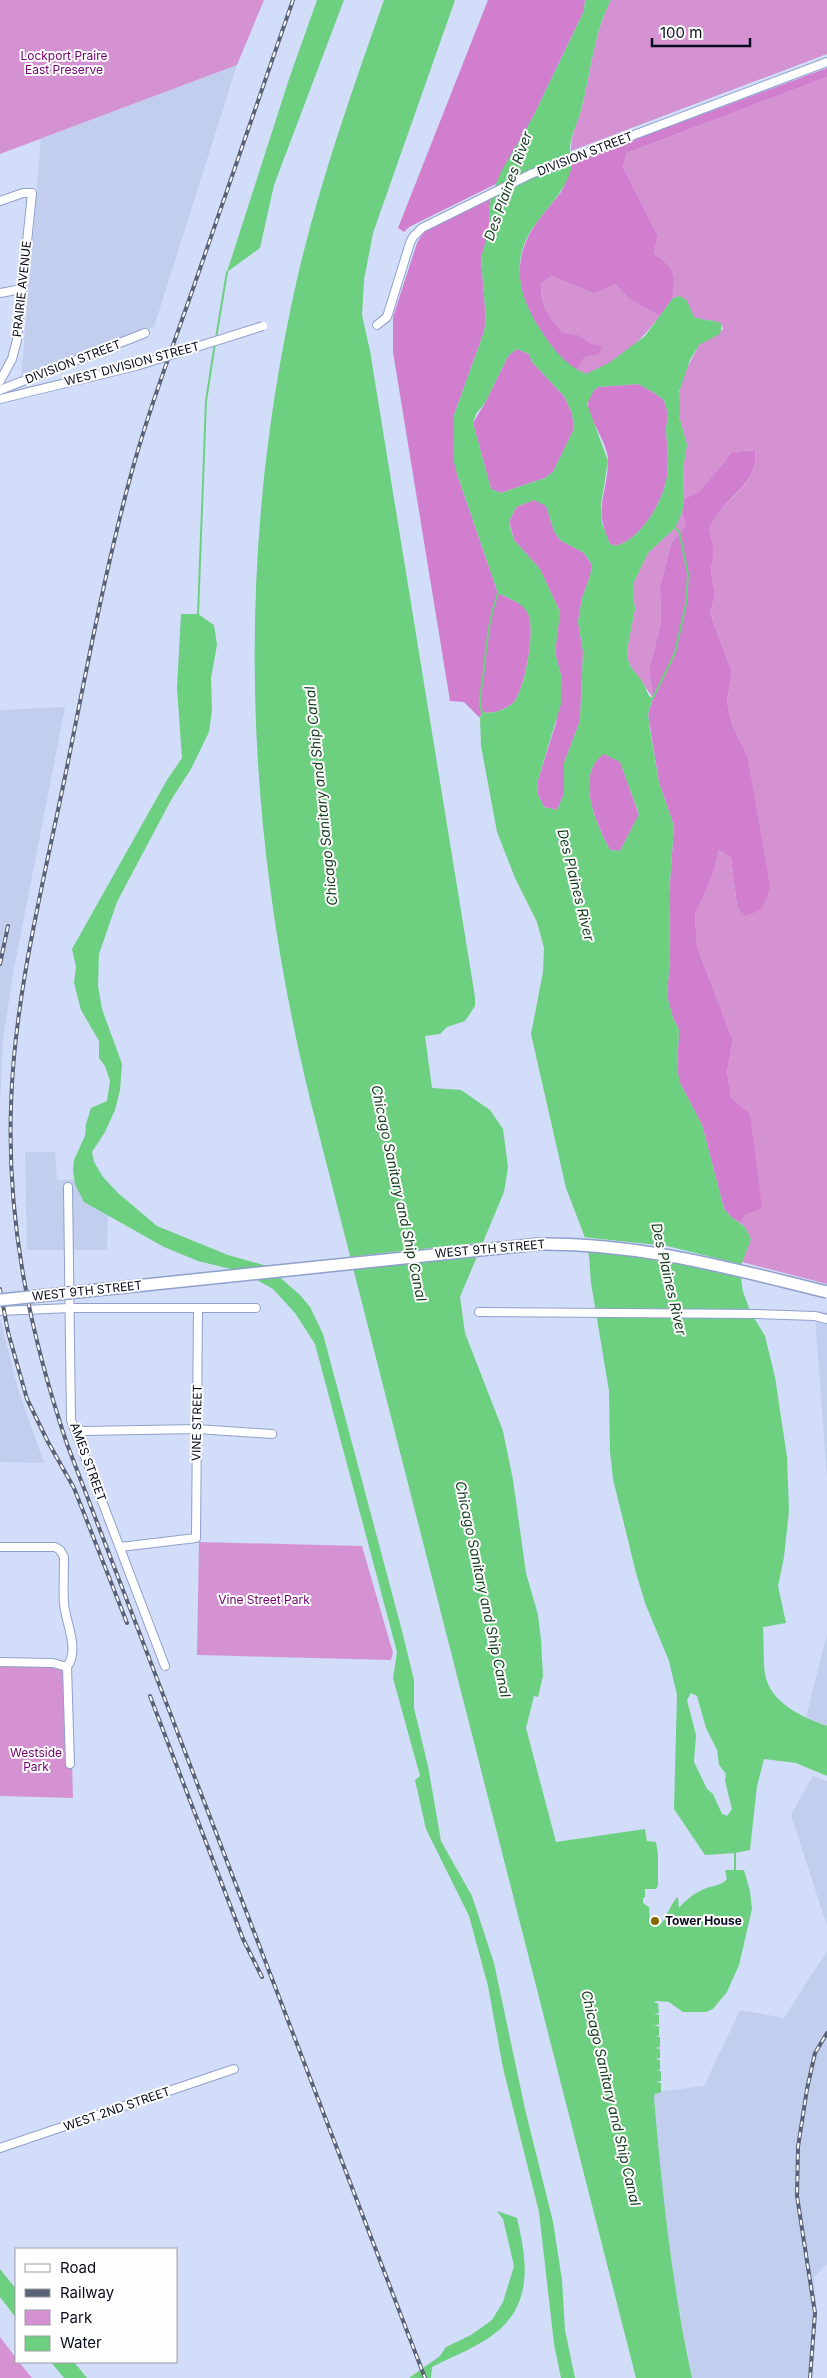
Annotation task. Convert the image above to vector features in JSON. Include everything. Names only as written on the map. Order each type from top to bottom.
[{"type":"main road","name":"WEST 9TH STREET","points":[[0,1300],[493,1247],[578,1243],[668,1254],[827,1292]]},
{"type":"street","name":"DIVISION STREET","points":[[377,325],[387,317],[410,243],[422,228],[531,174],[827,62]]},
{"type":"street","name":"PRAIRIE AVENUE","points":[[0,201],[23,192],[32,193],[17,340],[12,359],[0,382]]},
{"type":"street","points":[[0,293],[22,290]]},
{"type":"street","name":"WEST DIVISION STREET","points":[[0,399],[136,366],[262,326]]},
{"type":"street","name":"DIVISION STREET","points":[[0,390],[145,334]]},
{"type":"street","name":"AMES STREET","points":[[68,1187],[71,1420],[166,1666]]},
{"type":"street","name":"VINE STREET","points":[[120,1547],[196,1538],[198,1308]]},
{"type":"street","name":"WEST 9TH STREET","points":[[0,1310],[256,1308]]},
{"type":"street","points":[[479,1312],[756,1314],[815,1316],[827,1319]]},
{"type":"street","points":[[74,1428],[83,1431],[197,1429],[272,1434]]},
{"type":"street","points":[[0,1547],[55,1548],[60,1550],[64,1557],[64,1606],[72,1644],[72,1660],[67,1667],[70,1764]]},
{"type":"street","points":[[0,1662],[53,1663],[67,1667]]},
{"type":"street","name":"WEST 2ND STREET","points":[[0,2148],[234,2069]]},
{"type":"shaded area","points":[[488,0],[585,0],[584,11],[533,117],[496,184],[409,227],[404,232],[398,228]]},
{"type":"shaded area","points":[[237,65],[154,327],[21,379],[41,139]]},
{"type":"shaded area","points":[[827,68],[827,77],[627,153],[623,167],[658,236],[654,254],[672,270],[674,281],[673,298],[660,316],[629,299],[615,284],[595,294],[552,276],[541,284],[541,293],[546,311],[553,321],[562,333],[579,335],[590,344],[602,346],[599,354],[584,358],[577,370],[565,361],[550,344],[530,313],[522,289],[520,264],[527,240],[536,223],[561,192],[572,163]]},
{"type":"shaded area","points":[[491,198],[489,211],[490,228],[481,258],[486,320],[484,332],[454,415],[457,474],[498,593],[518,603],[527,611],[531,630],[526,671],[514,702],[499,711],[482,712],[480,718],[464,702],[450,701],[393,352],[393,317],[417,243],[425,230]]},
{"type":"shaded area","points":[[517,349],[529,354],[532,362],[564,396],[572,413],[574,429],[553,472],[545,478],[501,493],[491,489],[473,423],[508,356]]},
{"type":"shaded area","points":[[638,384],[664,400],[668,414],[666,429],[667,476],[661,496],[650,518],[634,536],[616,546],[610,544],[602,520],[602,502],[608,456],[588,411],[588,404],[591,394],[598,387]]},
{"type":"shaded area","points":[[755,450],[754,467],[751,475],[723,507],[709,528],[714,549],[711,571],[715,596],[710,613],[732,672],[727,702],[732,724],[747,755],[770,886],[763,906],[745,916],[737,906],[731,858],[719,850],[713,875],[695,914],[697,947],[733,1040],[727,1071],[731,1098],[750,1114],[762,1208],[746,1214],[740,1223],[724,1209],[702,1125],[680,1083],[677,1069],[679,1030],[673,1018],[667,996],[670,957],[669,895],[674,826],[659,783],[648,714],[653,698],[649,669],[661,623],[660,586],[671,544],[686,525],[682,513],[684,499],[700,491],[732,452]]},
{"type":"shaded area","points":[[534,500],[546,505],[554,531],[560,540],[584,553],[592,565],[582,598],[578,622],[583,652],[580,721],[564,763],[564,794],[557,810],[544,807],[538,795],[537,783],[556,723],[562,679],[555,653],[560,612],[540,569],[514,540],[509,521],[516,507]]},
{"type":"shaded area","points":[[65,707],[14,969],[3,1039],[0,1105],[0,710]]},
{"type":"shaded area","points":[[604,753],[620,761],[639,815],[620,851],[610,850],[599,827],[590,800],[590,774],[595,762]]},
{"type":"shaded area","points":[[25,1152],[55,1152],[57,1180],[88,1180],[108,1203],[107,1250],[27,1250]]},
{"type":"shaded area","points":[[815,1311],[827,1312],[827,1478],[815,1316]]},
{"type":"shaded area","points":[[0,1318],[18,1389],[44,1463],[0,1462]]},
{"type":"shaded area","points":[[827,1634],[827,1726],[806,1717]]},
{"type":"shaded area","points":[[813,1776],[827,1781],[827,1926],[791,1815]]},
{"type":"shaded area","points":[[827,1951],[827,2264],[814,2277],[817,2314],[813,2378],[692,2378],[674,2279],[664,2206],[654,2096],[657,2092],[704,2086],[740,2010],[784,2018]]},
{"type":"green space","name":"Lockport Praire East Preserve","points":[[0,0],[264,0],[237,65],[0,154]]},
{"type":"green space","points":[[611,0],[827,0],[827,54],[571,151],[572,140],[582,107],[597,39],[605,12]]},
{"type":"green space","points":[[827,77],[827,1284],[742,1262],[751,1239],[745,1227],[740,1223],[746,1214],[727,1071],[733,1040],[697,947],[695,913],[713,875],[719,850],[731,858],[737,906],[747,755],[732,724],[727,702],[732,672],[710,613],[715,596],[711,571],[714,549],[709,528],[723,507],[741,489],[751,475],[754,468],[755,450],[732,452],[700,491],[684,499],[683,468],[687,445],[679,416],[679,394],[684,374],[699,345],[723,329],[722,324],[719,322],[694,317],[686,301],[679,296],[673,298],[674,281],[672,270],[654,254],[658,236],[623,167],[627,153]]},
{"type":"green space","points":[[552,276],[595,294],[615,284],[629,299],[660,316],[637,343],[618,359],[586,374],[577,370],[584,358],[599,354],[579,335],[562,334],[549,316],[542,300],[541,284]]},
{"type":"green space","points":[[682,513],[686,525],[671,544],[660,586],[661,623],[649,669],[653,698],[628,660],[627,650],[635,609],[634,582],[648,553],[675,528]]},
{"type":"green space","name":"Vine Street Park","points":[[199,1542],[362,1546],[393,1653],[391,1660],[197,1655]]},
{"type":"green space","name":"Westside Park","points":[[0,1659],[69,1662],[73,1798],[0,1796]]},
{"type":"green space","points":[[0,2337],[15,2357],[15,2363],[20,2363],[32,2378],[0,2378]]},
{"type":"water","points":[[317,0],[344,0],[274,185],[260,248],[227,272],[289,79]]},
{"type":"water","name":"Chicago Sanitary and Ship Canal","points":[[384,0],[455,0],[373,233],[364,280],[362,315],[370,351],[475,997],[475,1006],[465,1021],[447,1027],[440,1034],[425,1036],[432,1088],[461,1090],[490,1110],[503,1129],[508,1167],[504,1192],[460,1297],[465,1333],[503,1431],[513,1480],[526,1573],[538,1615],[543,1676],[538,1697],[534,1696],[526,1728],[556,1842],[645,1829],[647,1841],[656,1842],[658,1885],[656,1889],[645,1889],[645,1897],[643,1898],[643,1903],[649,1907],[650,1923],[660,1925],[673,1902],[678,1897],[679,1908],[696,1893],[725,1881],[727,1879],[725,1870],[744,1870],[750,1891],[752,1909],[739,1965],[727,1992],[713,2009],[706,2012],[683,2012],[669,2002],[656,2001],[654,2003],[658,2003],[659,2013],[654,2014],[659,2015],[659,2024],[654,2026],[659,2026],[659,2036],[655,2037],[660,2037],[660,2047],[655,2048],[660,2049],[660,2058],[655,2059],[660,2060],[660,2070],[656,2071],[661,2071],[661,2081],[656,2082],[661,2083],[661,2092],[655,2094],[654,2097],[660,2168],[673,2273],[692,2378],[636,2378],[311,1103],[288,999],[271,896],[260,793],[255,690],[256,587],[263,483],[277,379],[298,275],[316,205],[337,136]]},
{"type":"water","name":"Des Plaines River","points":[[585,0],[611,0],[597,38],[581,111],[571,141],[570,173],[559,194],[534,226],[522,252],[520,278],[527,304],[540,329],[554,349],[565,361],[586,374],[609,363],[645,336],[673,298],[679,296],[686,299],[694,317],[722,324],[720,334],[699,345],[690,360],[679,392],[679,416],[687,445],[683,468],[684,499],[682,513],[675,528],[648,553],[634,582],[635,609],[627,650],[631,667],[642,681],[649,696],[653,698],[648,714],[650,729],[659,783],[674,826],[669,895],[670,957],[667,996],[673,1018],[679,1030],[677,1069],[680,1083],[702,1125],[724,1209],[731,1217],[745,1227],[751,1239],[740,1268],[743,1292],[751,1313],[765,1336],[775,1377],[787,1457],[789,1511],[784,1557],[778,1586],[786,1623],[763,1627],[765,1674],[773,1693],[780,1701],[807,1718],[827,1726],[827,1776],[796,1763],[764,1759],[757,1786],[750,1850],[735,1853],[705,1855],[674,1809],[677,1695],[669,1661],[645,1603],[636,1573],[613,1479],[610,1452],[609,1391],[591,1283],[589,1256],[584,1235],[566,1188],[531,1034],[543,972],[544,948],[537,922],[515,878],[497,832],[481,746],[480,718],[482,712],[490,713],[504,709],[514,702],[518,695],[526,672],[531,630],[530,619],[527,612],[521,606],[498,593],[453,458],[454,415],[484,332],[486,320],[481,258],[490,228],[489,211],[492,193],[502,170],[533,117],[584,11]],"holes":[[[517,349],[529,354],[532,362],[564,396],[572,413],[574,429],[553,472],[545,478],[501,493],[491,489],[473,423],[476,414],[485,403],[508,356]],[[638,384],[664,400],[668,414],[666,429],[668,470],[665,486],[650,518],[634,536],[616,546],[610,544],[602,524],[601,505],[608,461],[587,404],[594,390],[598,387]],[[534,500],[546,506],[554,531],[560,540],[584,553],[592,565],[582,598],[578,622],[583,652],[580,721],[564,763],[564,794],[557,810],[544,807],[538,795],[537,783],[561,704],[562,679],[555,653],[560,612],[540,569],[514,540],[509,521],[516,507]],[[604,754],[620,762],[639,814],[620,851],[610,850],[599,827],[590,800],[590,774],[595,763]],[[691,1693],[697,1696],[706,1728],[717,1750],[719,1765],[726,1774],[725,1781],[732,1809],[727,1816],[722,1814],[713,1794],[707,1789],[694,1762],[696,1735],[687,1700]]]},
{"type":"water","points":[[181,614],[198,614],[214,625],[217,645],[211,678],[212,710],[209,732],[191,769],[171,800],[117,902],[99,954],[98,986],[102,1009],[122,1064],[120,1090],[115,1110],[105,1132],[92,1152],[94,1162],[103,1177],[118,1193],[157,1226],[228,1255],[267,1266],[300,1295],[310,1307],[323,1334],[414,1680],[414,1708],[428,1766],[441,1841],[472,1896],[494,1963],[525,2109],[553,2222],[562,2280],[565,2330],[575,2378],[561,2378],[554,2344],[539,2212],[503,2068],[488,1986],[469,1916],[426,1829],[415,1780],[420,1776],[393,1678],[397,1652],[315,1344],[295,1313],[273,1289],[243,1272],[198,1261],[164,1247],[84,1202],[75,1184],[74,1160],[85,1136],[86,1124],[91,1108],[107,1101],[110,1081],[105,1066],[99,1058],[99,1041],[81,1010],[74,983],[76,967],[72,949],[167,780],[182,758],[177,688]]},
{"type":"water","points":[[497,2211],[517,2218],[524,2262],[524,2277],[518,2305],[510,2318],[492,2336],[432,2367],[431,2378],[409,2378],[440,2356],[446,2347],[471,2335],[492,2320],[503,2302],[514,2266],[503,2219]]},
{"type":"water","points":[[0,2269],[15,2288],[15,2317],[0,2297]]},
{"type":"water","points":[[52,2363],[75,2363],[87,2378],[64,2378]]},
{"type":"pier","points":[[582,1237],[667,1246],[744,1265],[743,1278],[637,1255],[585,1251]]},
{"type":"pier","points":[[486,1242],[480,1256],[351,1270],[347,1257]]},
{"type":"waterway","points":[[216,338],[227,272]]},
{"type":"waterway","points":[[198,615],[206,401],[215,343]]},
{"type":"waterway","points":[[653,698],[675,653],[686,604],[688,574],[679,531],[675,528]]},
{"type":"waterway","points":[[482,712],[480,699],[486,646],[498,593]]},
{"type":"waterway","points":[[735,1852],[735,1872]]},
{"type":"railway","points":[[293,0],[152,407],[136,457],[111,553],[40,893],[24,979],[13,1064],[11,1106],[13,1193],[17,1235],[32,1320],[42,1361],[67,1444],[425,2378]]},
{"type":"railway","points":[[0,964],[8,926]]},
{"type":"railway","points":[[0,1289],[8,1332],[27,1399],[48,1442],[74,1488],[127,1623]]},
{"type":"railway","points":[[150,1696],[243,1939],[262,1977]]},
{"type":"railway","points":[[810,2378],[815,2313],[797,2196],[798,2147],[815,2053],[827,2033]]},
{"type":"place","name":"Tower House","points":[[655,1921]]}]
